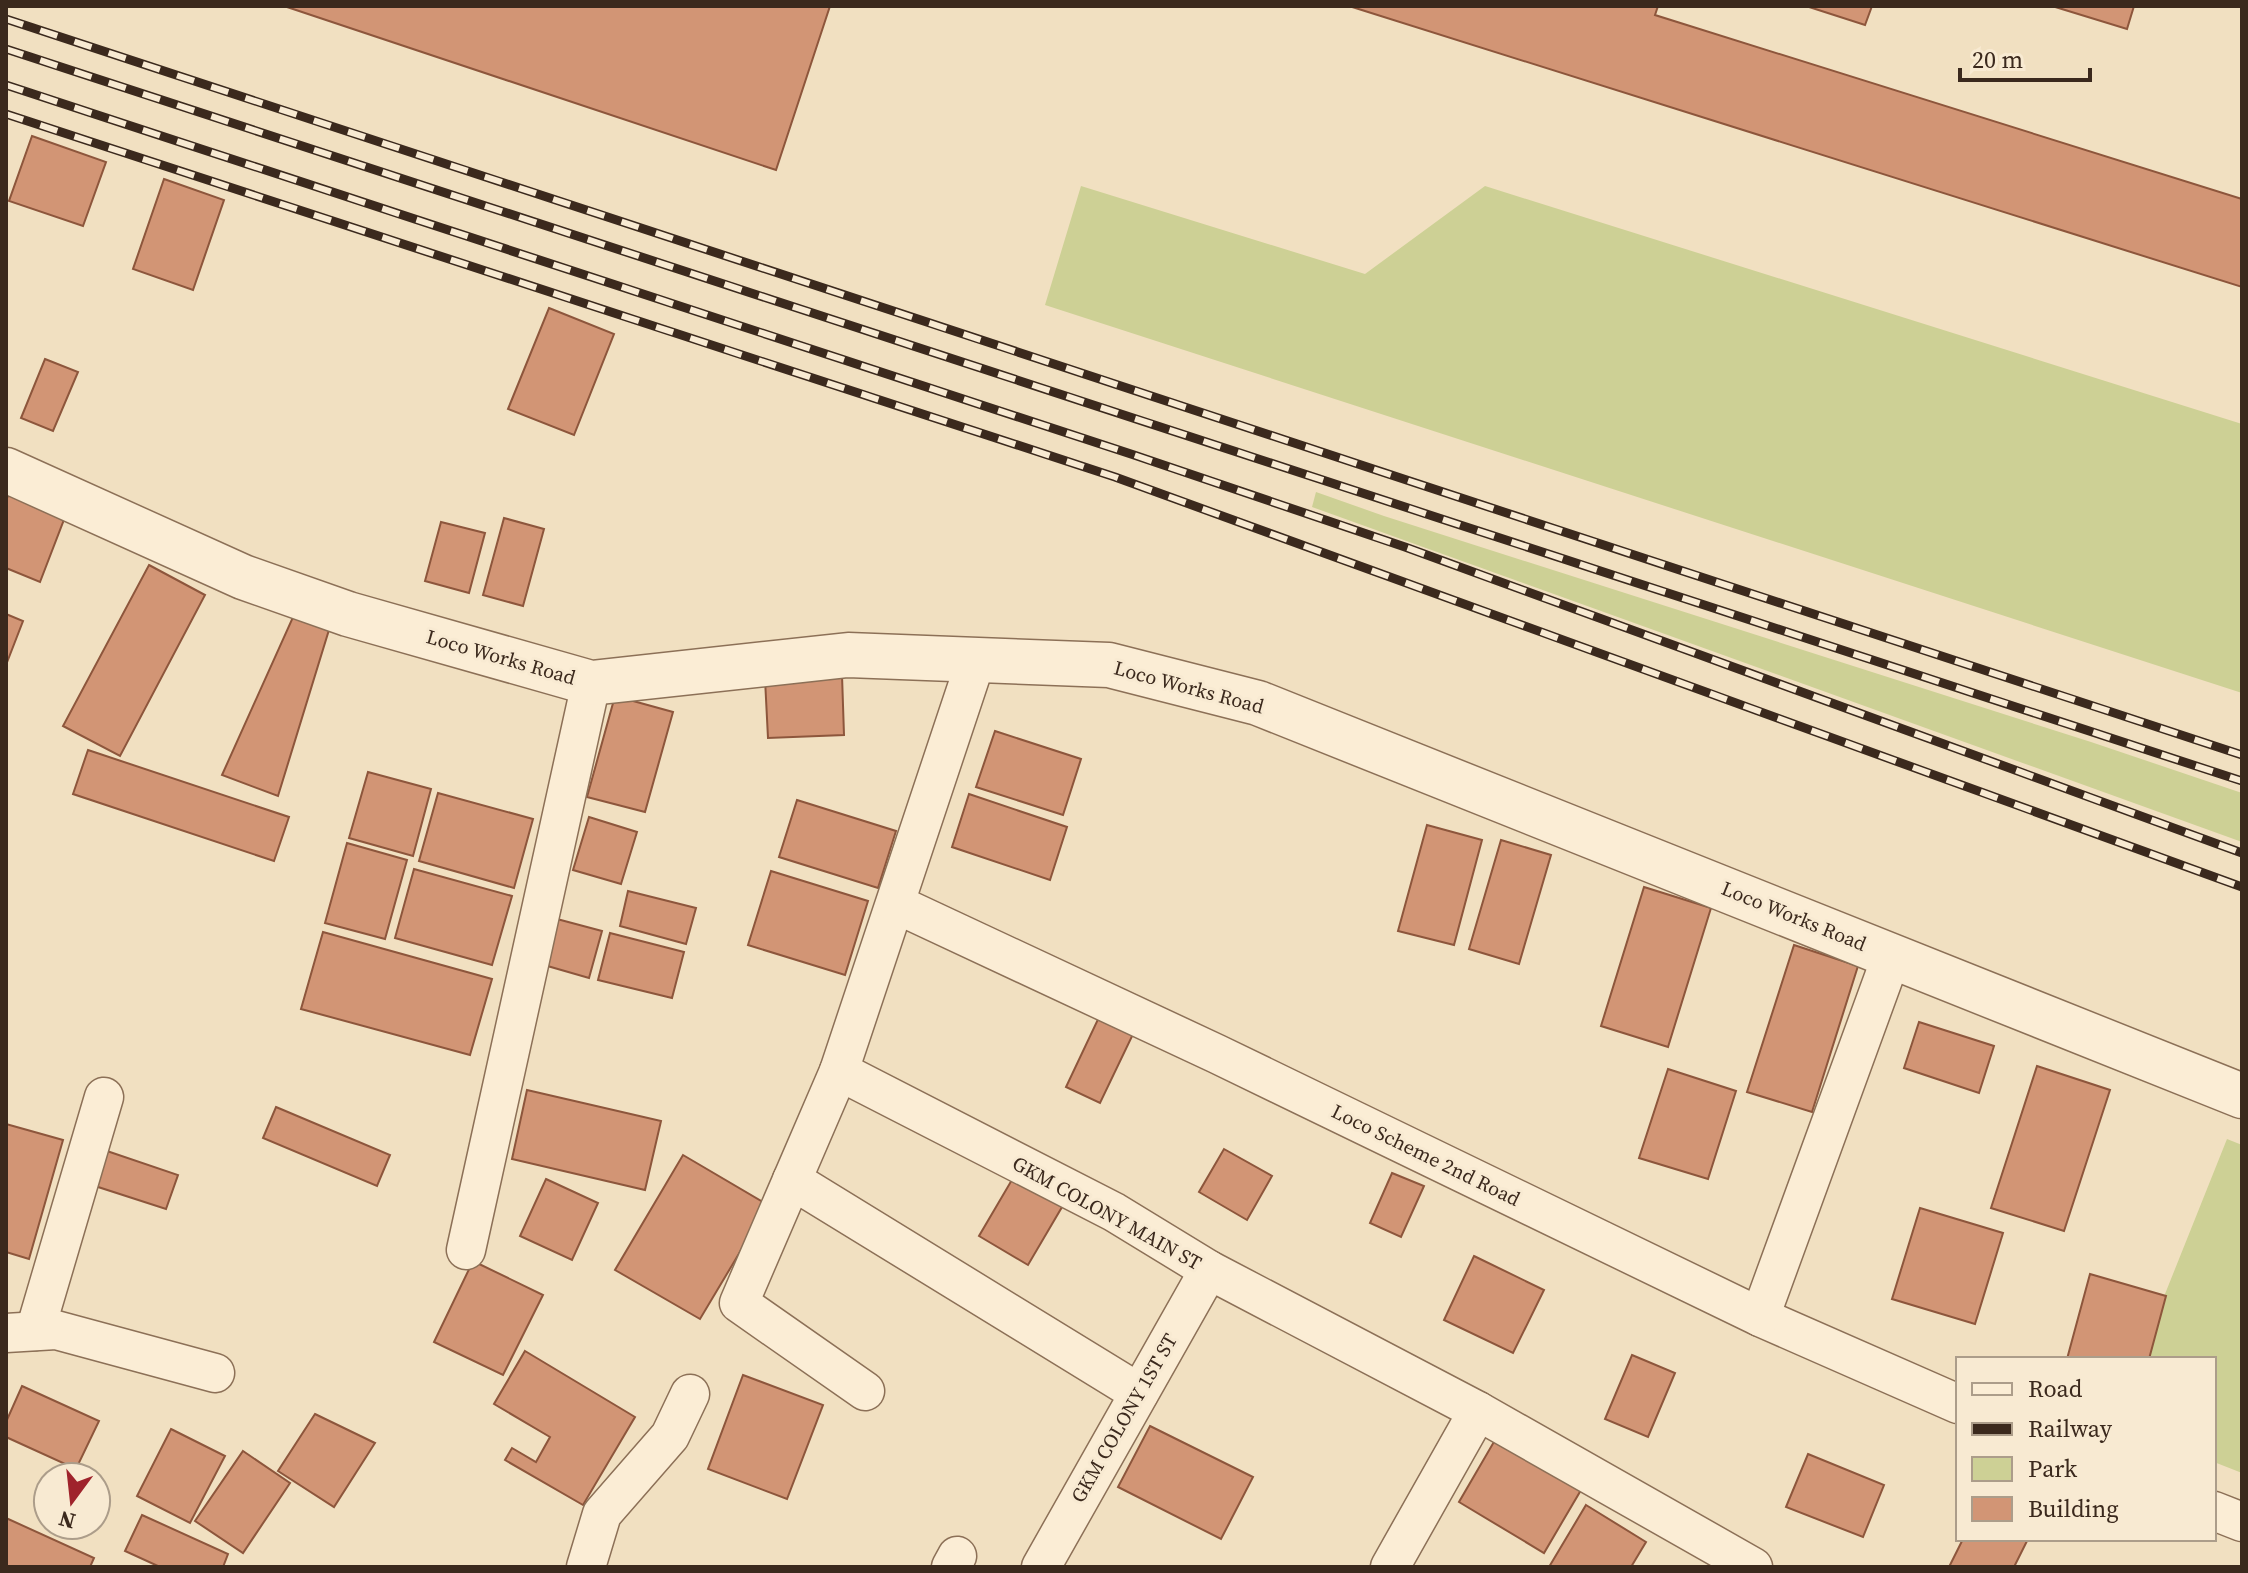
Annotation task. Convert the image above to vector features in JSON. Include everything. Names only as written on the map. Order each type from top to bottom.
[{"type":"street","name":"Loco Works Road","points":[[6,470],[243,577],[348,614],[591,683],[848,655],[1109,665],[1258,703],[2242,1096]]},
{"type":"street","points":[[865,1391],[739,1303],[839,1071],[976,660]]},
{"type":"street","points":[[466,1250],[591,683]]},
{"type":"street","name":"Loco Scheme 2nd Road","points":[[896,904],[1217,1054],[1760,1317],[1956,1403]]},
{"type":"street","points":[[1760,1317],[1892,955]]},
{"type":"street","name":"GKM COLONY MAIN ST","points":[[839,1071],[1114,1212],[1209,1270],[1478,1411],[1729,1562]]},
{"type":"street","points":[[104,1097],[21,1332],[56,1330],[215,1373]]},
{"type":"street","points":[[792,1180],[1139,1393]]},
{"type":"street","name":"GKM COLONY 1ST ST","points":[[1041,1567],[1209,1270]]},
{"type":"street","points":[[586,1567],[602,1514],[670,1436],[690,1394]]},
{"type":"street","points":[[1390,1567],[1478,1411]]},
{"type":"street","points":[[2216,1512],[2242,1522]]},
{"type":"green space","points":[[1081,186],[1365,274],[1485,186],[2242,424],[2242,693],[1045,305]]},
{"type":"green space","points":[[1316,492],[2242,793],[2242,842],[1312,507]]},
{"type":"green space","points":[[2227,1139],[2242,1145],[2242,1473],[2216,1463],[2216,1357],[2140,1357]]},
{"type":"building","points":[[284,6],[830,6],[776,170]]},
{"type":"building","points":[[1349,6],[1658,6],[1655,15],[2242,199],[2242,287]]},
{"type":"building","points":[[1806,6],[1872,6],[1865,25]]},
{"type":"building","points":[[2052,6],[2134,6],[2127,29]]},
{"type":"building","points":[[32,136],[106,162],[83,226],[9,201]]},
{"type":"building","points":[[164,179],[224,200],[193,290],[133,269]]},
{"type":"building","points":[[549,308],[614,334],[574,435],[508,409]]},
{"type":"building","points":[[45,359],[78,372],[53,431],[21,418]]},
{"type":"building","points":[[13,482],[70,504],[40,582],[6,568],[6,501]]},
{"type":"building","points":[[504,518],[544,529],[523,606],[483,595]]},
{"type":"building","points":[[441,522],[485,533],[469,593],[425,581]]},
{"type":"building","points":[[149,565],[205,595],[120,756],[63,726]]},
{"type":"building","points":[[298,606],[332,620],[278,796],[222,775]]},
{"type":"building","points":[[6,614],[23,621],[6,665]]},
{"type":"building","points":[[842,675],[844,735],[768,738],[765,679]]},
{"type":"building","points":[[615,696],[673,712],[645,812],[587,797]]},
{"type":"building","points":[[995,731],[1081,759],[1063,815],[976,787]]},
{"type":"building","points":[[88,750],[289,817],[274,861],[73,794]]},
{"type":"building","points":[[368,772],[431,789],[413,856],[349,838]]},
{"type":"building","points":[[438,793],[533,819],[514,888],[419,861]]},
{"type":"building","points":[[969,794],[1067,827],[1050,880],[952,847]]},
{"type":"building","points":[[797,800],[896,831],[878,888],[779,857]]},
{"type":"building","points":[[589,817],[637,832],[621,884],[573,870]]},
{"type":"building","points":[[1427,825],[1482,840],[1454,945],[1398,931]]},
{"type":"building","points":[[1501,840],[1551,855],[1519,964],[1469,949]]},
{"type":"building","points":[[347,843],[407,860],[385,939],[325,923]]},
{"type":"building","points":[[414,869],[512,896],[492,965],[395,938]]},
{"type":"building","points":[[771,871],[868,901],[845,975],[748,945]]},
{"type":"building","points":[[1644,887],[1711,908],[1668,1047],[1601,1026]]},
{"type":"building","points":[[628,891],[696,908],[686,944],[620,926]]},
{"type":"building","points":[[557,919],[602,931],[589,978],[544,965]]},
{"type":"building","points":[[323,932],[492,979],[470,1055],[301,1009]]},
{"type":"building","points":[[610,933],[684,952],[672,998],[598,980]]},
{"type":"building","points":[[1794,945],[1858,966],[1812,1112],[1747,1092]]},
{"type":"building","points":[[1101,1013],[1135,1030],[1100,1103],[1066,1087]]},
{"type":"building","points":[[1919,1022],[1994,1046],[1979,1093],[1904,1068]]},
{"type":"building","points":[[2037,1066],[2110,1090],[2064,1231],[1991,1208]]},
{"type":"building","points":[[1668,1069],[1736,1091],[1708,1179],[1639,1158]]},
{"type":"building","points":[[527,1090],[661,1121],[645,1190],[512,1159]]},
{"type":"building","points":[[276,1107],[390,1155],[377,1186],[263,1138]]},
{"type":"building","points":[[6,1124],[63,1140],[29,1259],[6,1252]]},
{"type":"building","points":[[1224,1149],[1272,1176],[1247,1220],[1199,1192]]},
{"type":"building","points":[[104,1150],[178,1175],[166,1209],[92,1185]]},
{"type":"building","points":[[683,1155],[768,1205],[700,1319],[615,1270]]},
{"type":"building","points":[[1392,1173],[1424,1186],[1401,1237],[1370,1223]]},
{"type":"building","points":[[1013,1178],[1062,1207],[1028,1265],[979,1236]]},
{"type":"building","points":[[546,1179],[598,1203],[572,1260],[520,1236]]},
{"type":"building","points":[[1920,1208],[2003,1233],[1975,1324],[1892,1299]]},
{"type":"building","points":[[1474,1256],[1544,1290],[1513,1353],[1444,1320]]},
{"type":"building","points":[[473,1261],[543,1295],[503,1375],[434,1342]]},
{"type":"building","points":[[2090,1274],[2166,1296],[2150,1357],[2068,1357]]},
{"type":"building","points":[[525,1351],[635,1417],[583,1505],[505,1460],[512,1448],[536,1462],[550,1437],[494,1404]]},
{"type":"building","points":[[1632,1355],[1675,1373],[1648,1437],[1605,1419]]},
{"type":"building","points":[[743,1375],[823,1405],[787,1499],[708,1469]]},
{"type":"building","points":[[22,1386],[99,1421],[80,1461],[58,1461],[6,1437],[6,1422]]},
{"type":"building","points":[[315,1414],[375,1443],[334,1507],[278,1471]]},
{"type":"building","points":[[1150,1426],[1253,1477],[1221,1539],[1118,1487]]},
{"type":"building","points":[[171,1429],[225,1456],[190,1523],[137,1496]]},
{"type":"building","points":[[1495,1440],[1581,1490],[1544,1553],[1459,1502]]},
{"type":"building","points":[[243,1451],[290,1483],[243,1553],[195,1521]]},
{"type":"building","points":[[1808,1454],[1884,1485],[1863,1537],[1786,1507]]},
{"type":"building","points":[[1586,1505],[1646,1542],[1631,1567],[1549,1567]]},
{"type":"building","points":[[142,1515],[228,1554],[223,1567],[160,1567],[125,1551]]},
{"type":"building","points":[[6,1518],[32,1530],[32,1541],[57,1541],[94,1558],[90,1567],[6,1567]]},
{"type":"building","points":[[1962,1541],[2027,1541],[2014,1567],[1949,1567]]},
{"type":"railway","points":[[6,19],[2242,755]]},
{"type":"railway","points":[[6,49],[2242,781]]},
{"type":"railway","points":[[6,85],[1405,547],[2242,853]]},
{"type":"railway","points":[[6,114],[1115,477],[2242,887]]}]
